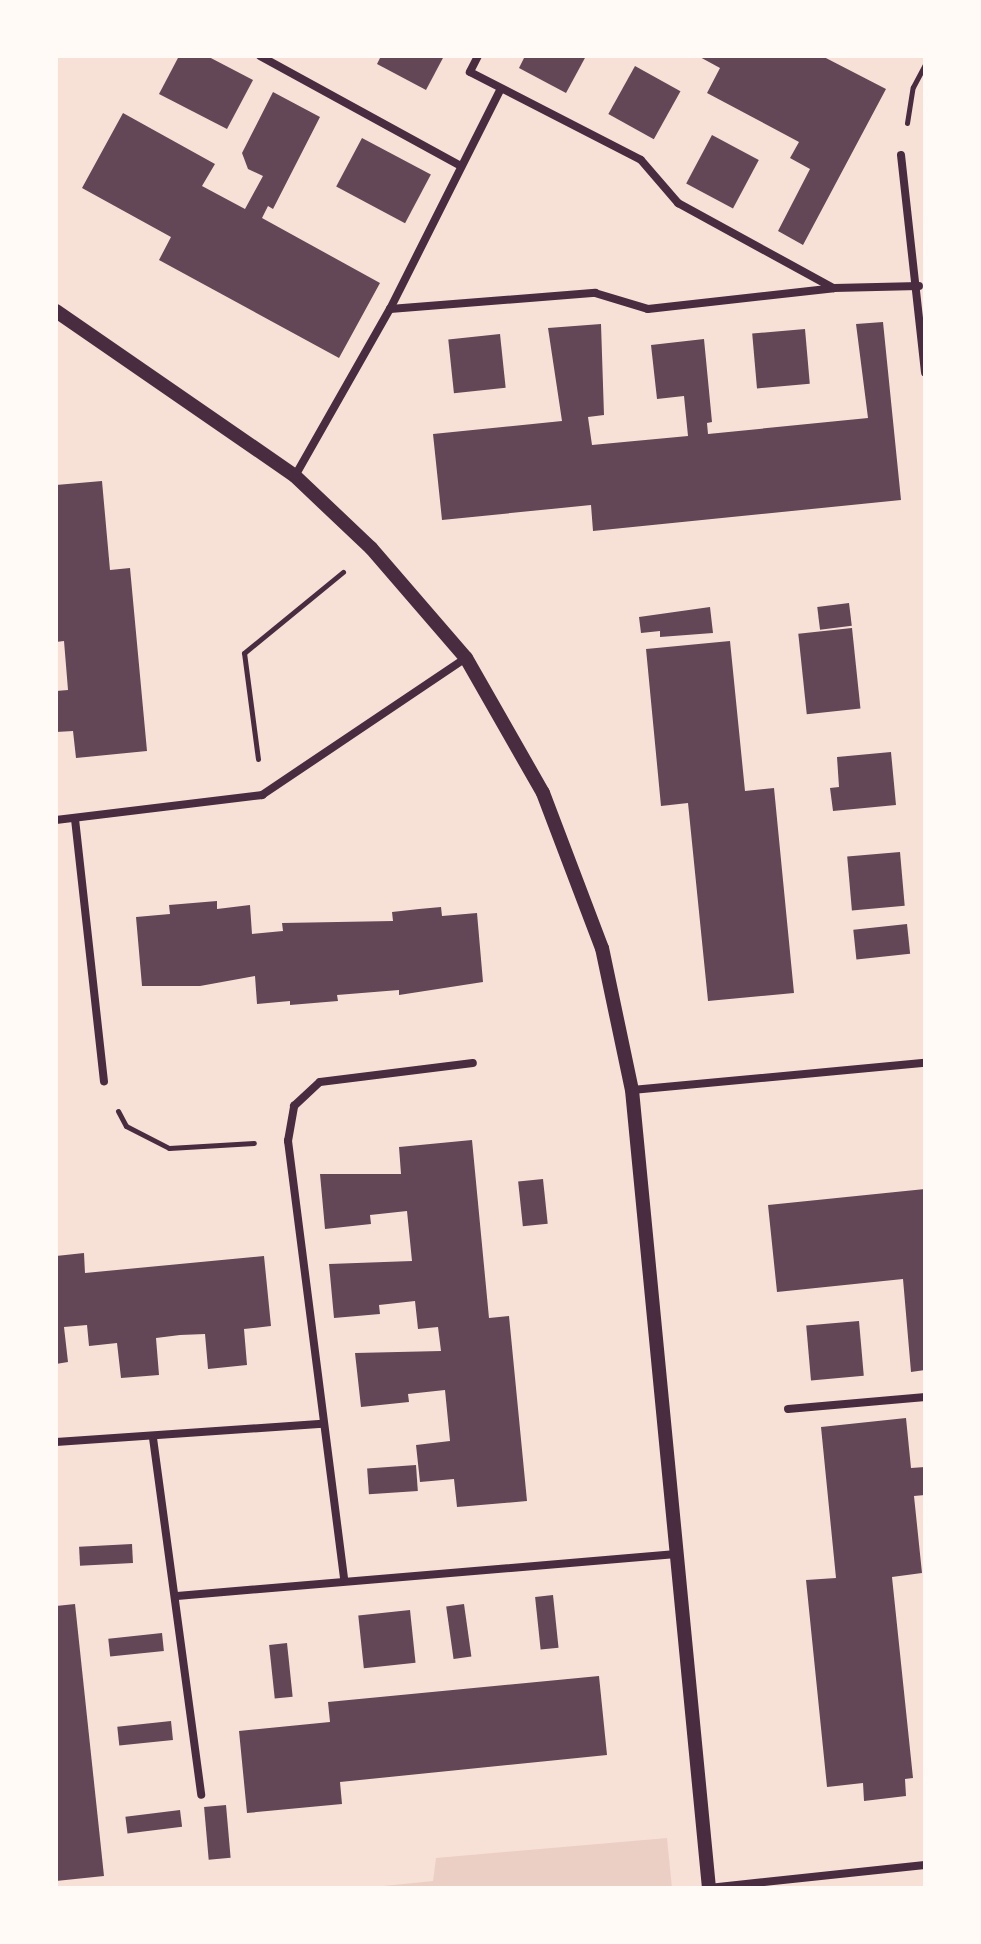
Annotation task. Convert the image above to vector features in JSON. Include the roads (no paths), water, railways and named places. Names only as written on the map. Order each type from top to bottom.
[{"type":"street","points":[[260,56],[461,166]]},
{"type":"street","points":[[478,56],[470,72],[641,160],[678,203],[834,288]]},
{"type":"street","points":[[295,476],[390,309],[500,90]]},
{"type":"street","points":[[901,155],[919,286],[925,373]]},
{"type":"street","points":[[390,309],[595,293],[648,309],[834,288],[919,286]]},
{"type":"street","points":[[56,311],[295,476],[371,548],[466,658],[543,793],[602,948],[632,1090],[709,1888],[925,1865]]},
{"type":"street","points":[[56,820],[262,795],[466,658]]},
{"type":"street","points":[[75,819],[104,1081]]},
{"type":"street","points":[[344,1578],[288,1141],[294,1106],[320,1082],[473,1063]]},
{"type":"street","points":[[632,1090],[925,1063]]},
{"type":"street","points":[[788,1409],[925,1397]]},
{"type":"street","points":[[56,1442],[153,1438],[322,1424]]},
{"type":"street","points":[[153,1438],[177,1596],[201,1795]]},
{"type":"street","points":[[177,1596],[344,1578],[676,1554]]}]
